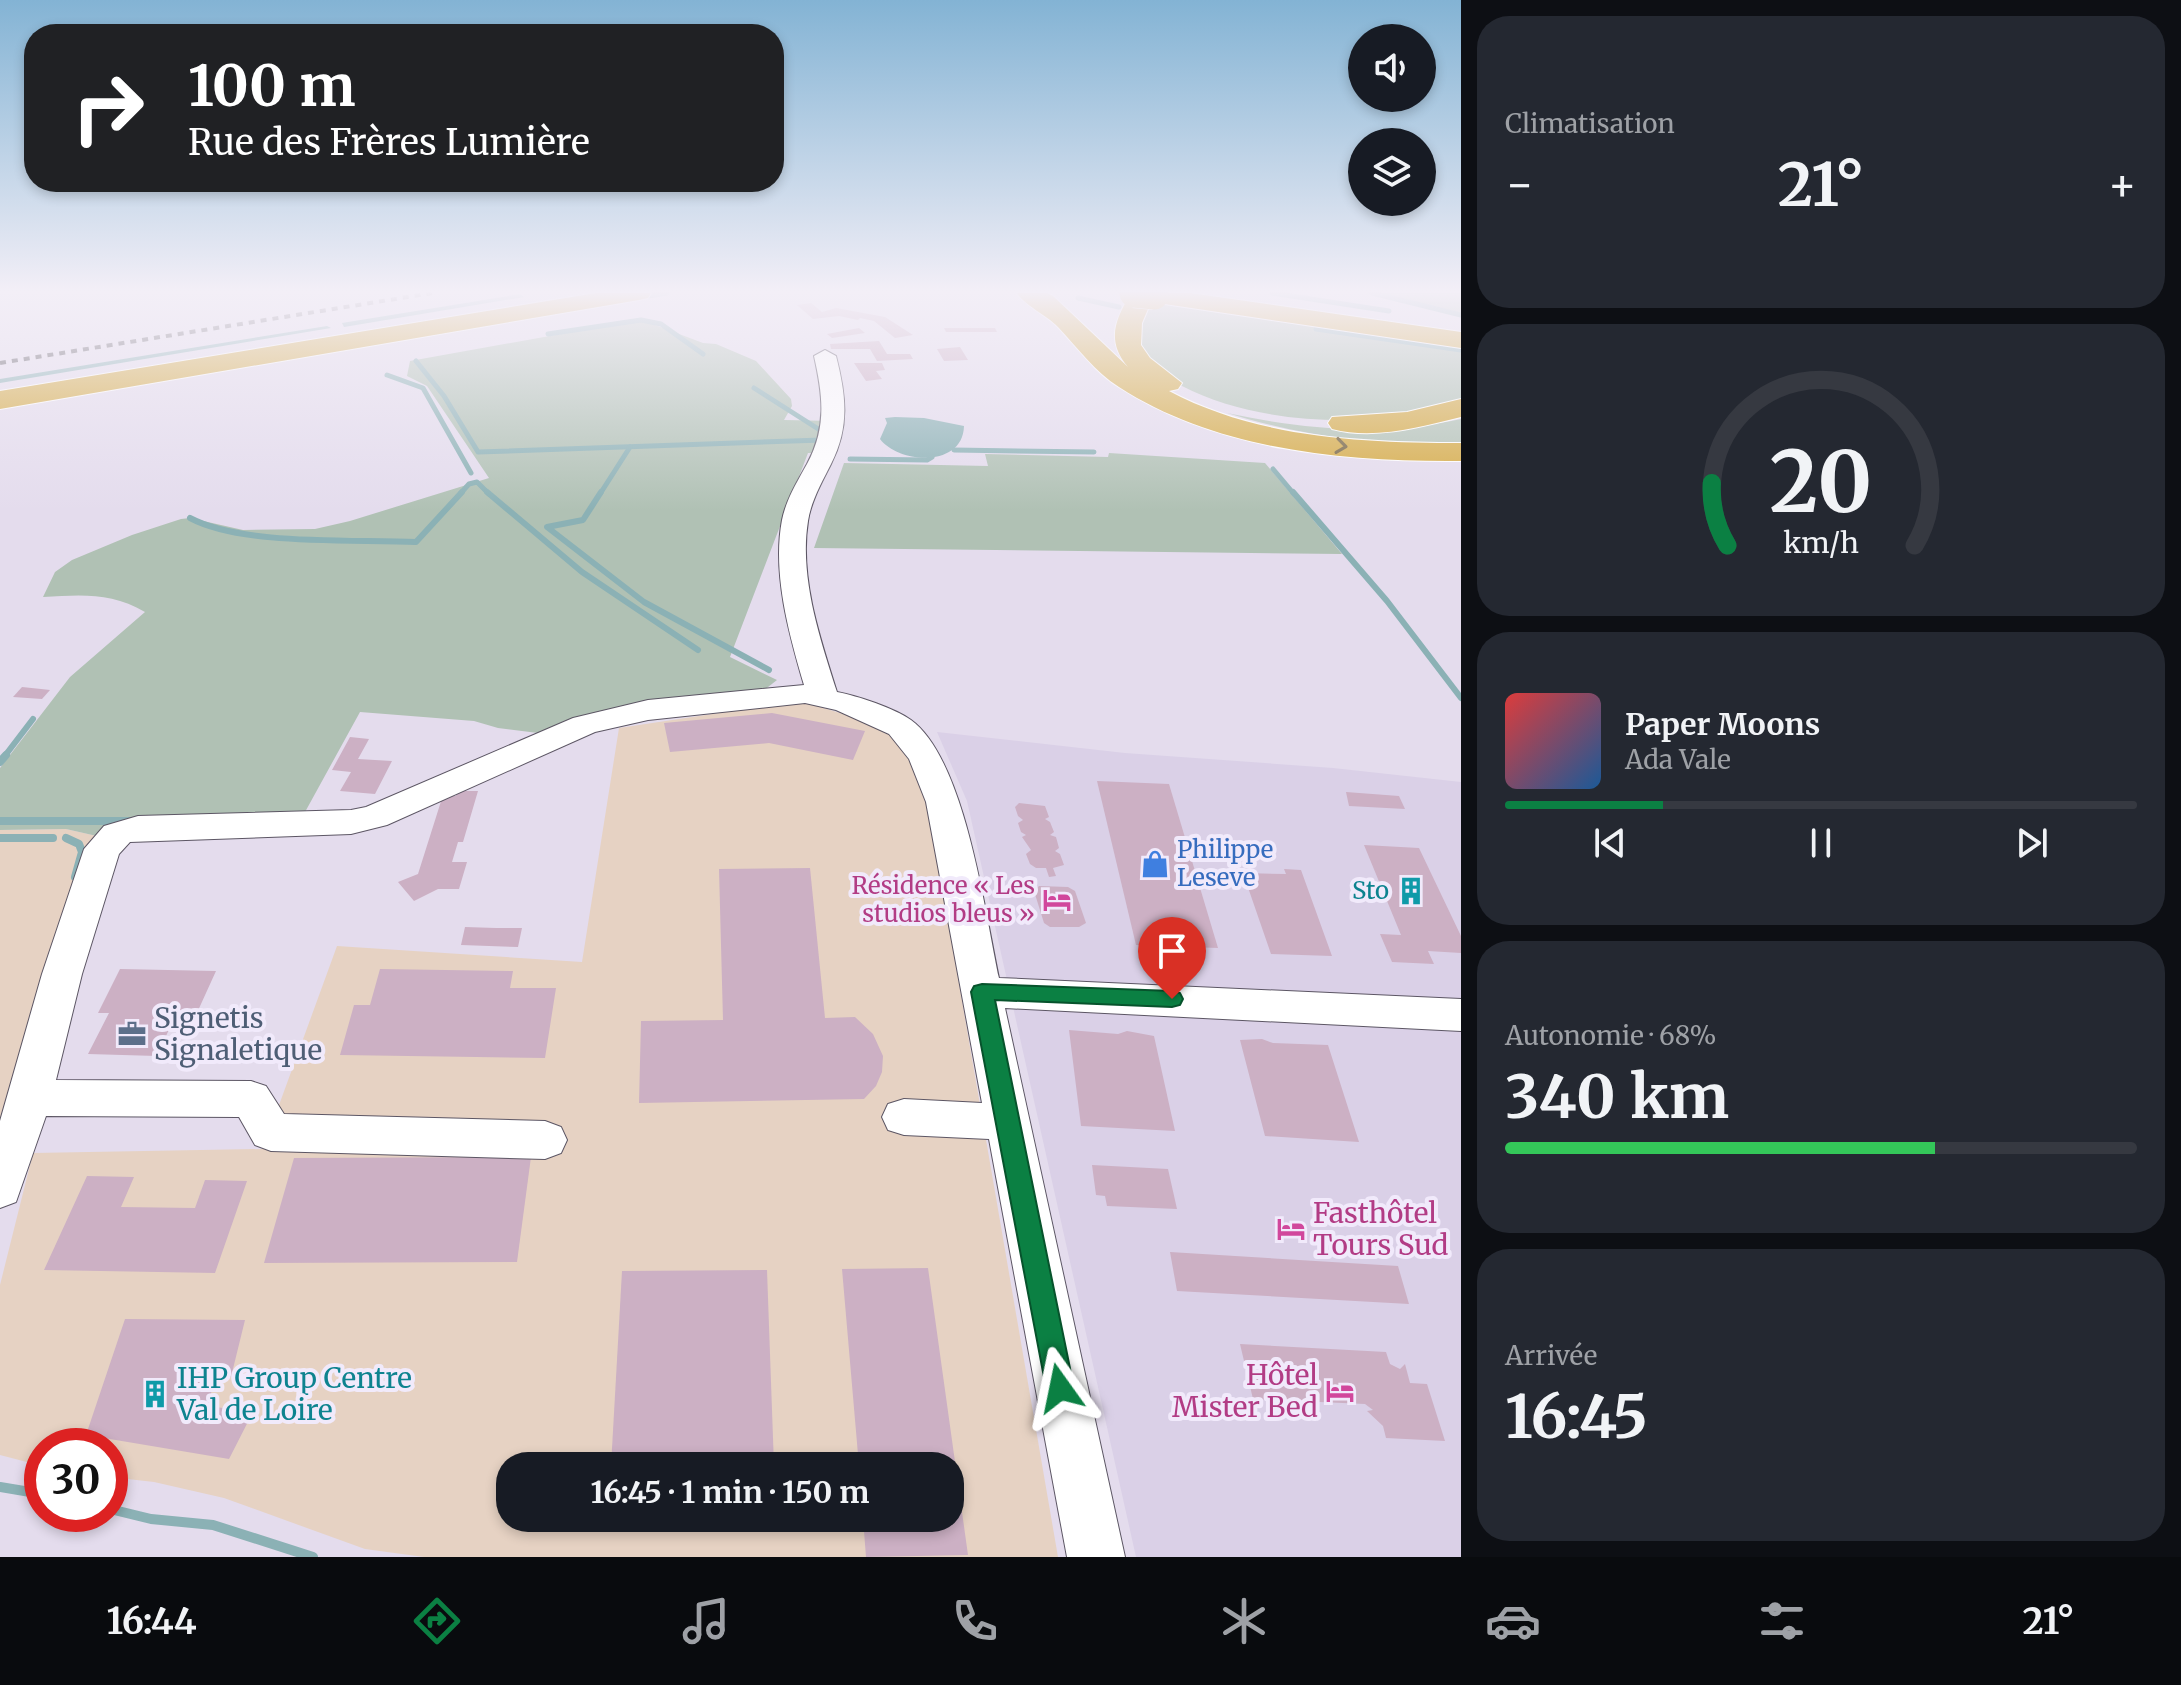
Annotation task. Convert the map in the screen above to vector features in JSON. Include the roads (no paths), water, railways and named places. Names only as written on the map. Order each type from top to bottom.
[{"type":"highway","points":[[0,392],[159,366]]},
{"type":"highway","points":[[0,400],[205,366]]},
{"type":"highway","points":[[1109,366],[1148,392],[1196,412],[1250,429],[1324,444],[1407,452],[1461,452]]},
{"type":"highway","points":[[1145,366],[1168,383],[1215,402],[1269,415],[1339,423],[1407,421],[1461,408]]},
{"type":"street","points":[[823,697],[810,652],[792,547],[802,494],[828,445],[835,421],[826,366]]},
{"type":"street","points":[[0,1188],[30,1098],[62,974],[102,849],[110,839],[138,828],[351,822],[375,817],[584,725],[648,710],[805,694],[846,703],[900,727],[913,740],[934,774],[943,802],[1096,1557]]},
{"type":"street","points":[[982,992],[1461,1015]]},
{"type":"street","points":[[30,1098],[251,1099],[271,1132],[545,1140]]},
{"type":"street","points":[[904,1117],[1007,1122]]},
{"type":"waterway","points":[[420,366],[444,396],[478,452],[822,440]]},
{"type":"waterway","points":[[387,375],[423,388],[471,473]]},
{"type":"waterway","points":[[754,388],[823,432]]},
{"type":"waterway","points":[[600,494],[630,447]]},
{"type":"waterway","points":[[954,450],[1094,452]]},
{"type":"waterway","points":[[850,459],[927,460],[932,457]]},
{"type":"waterway","points":[[1273,469],[1294,494]]},
{"type":"waterway","points":[[460,494],[469,484],[477,482],[487,492]]},
{"type":"waterway","points":[[190,518],[212,527],[268,537],[416,542],[462,492]]},
{"type":"waterway","points":[[487,492],[582,572],[698,650]]},
{"type":"waterway","points":[[601,492],[583,520],[547,527],[644,602],[769,670]]},
{"type":"waterway","points":[[1293,492],[1387,601],[1461,698]]},
{"type":"waterway","points":[[4,757],[33,719]]},
{"type":"waterway","points":[[0,762],[6,755]]},
{"type":"waterway","points":[[0,821],[130,821]]},
{"type":"waterway","points":[[0,838],[53,838]]},
{"type":"waterway","points":[[66,838],[79,844],[82,852],[75,877]]},
{"type":"waterway","points":[[0,1487],[24,1491]]},
{"type":"waterway","points":[[128,1513],[151,1519],[213,1525],[313,1557]]},
{"type":"place","name":"Philippe Leseve","points":[[1155,864]]},
{"type":"place","name":"Sto","points":[[1411,891]]},
{"type":"place","name":"Résidence « Les studios bleus »","points":[[1057,900]]},
{"type":"place","name":"Signetis Signaletique","points":[[132,1034]]},
{"type":"place","name":"Fasthôtel Tours Sud","points":[[1291,1229]]},
{"type":"place","name":"Hôtel Mister Bed","points":[[1340,1391]]},
{"type":"place","name":"IHP Group Centre Val de Loire","points":[[155,1394]]}]
